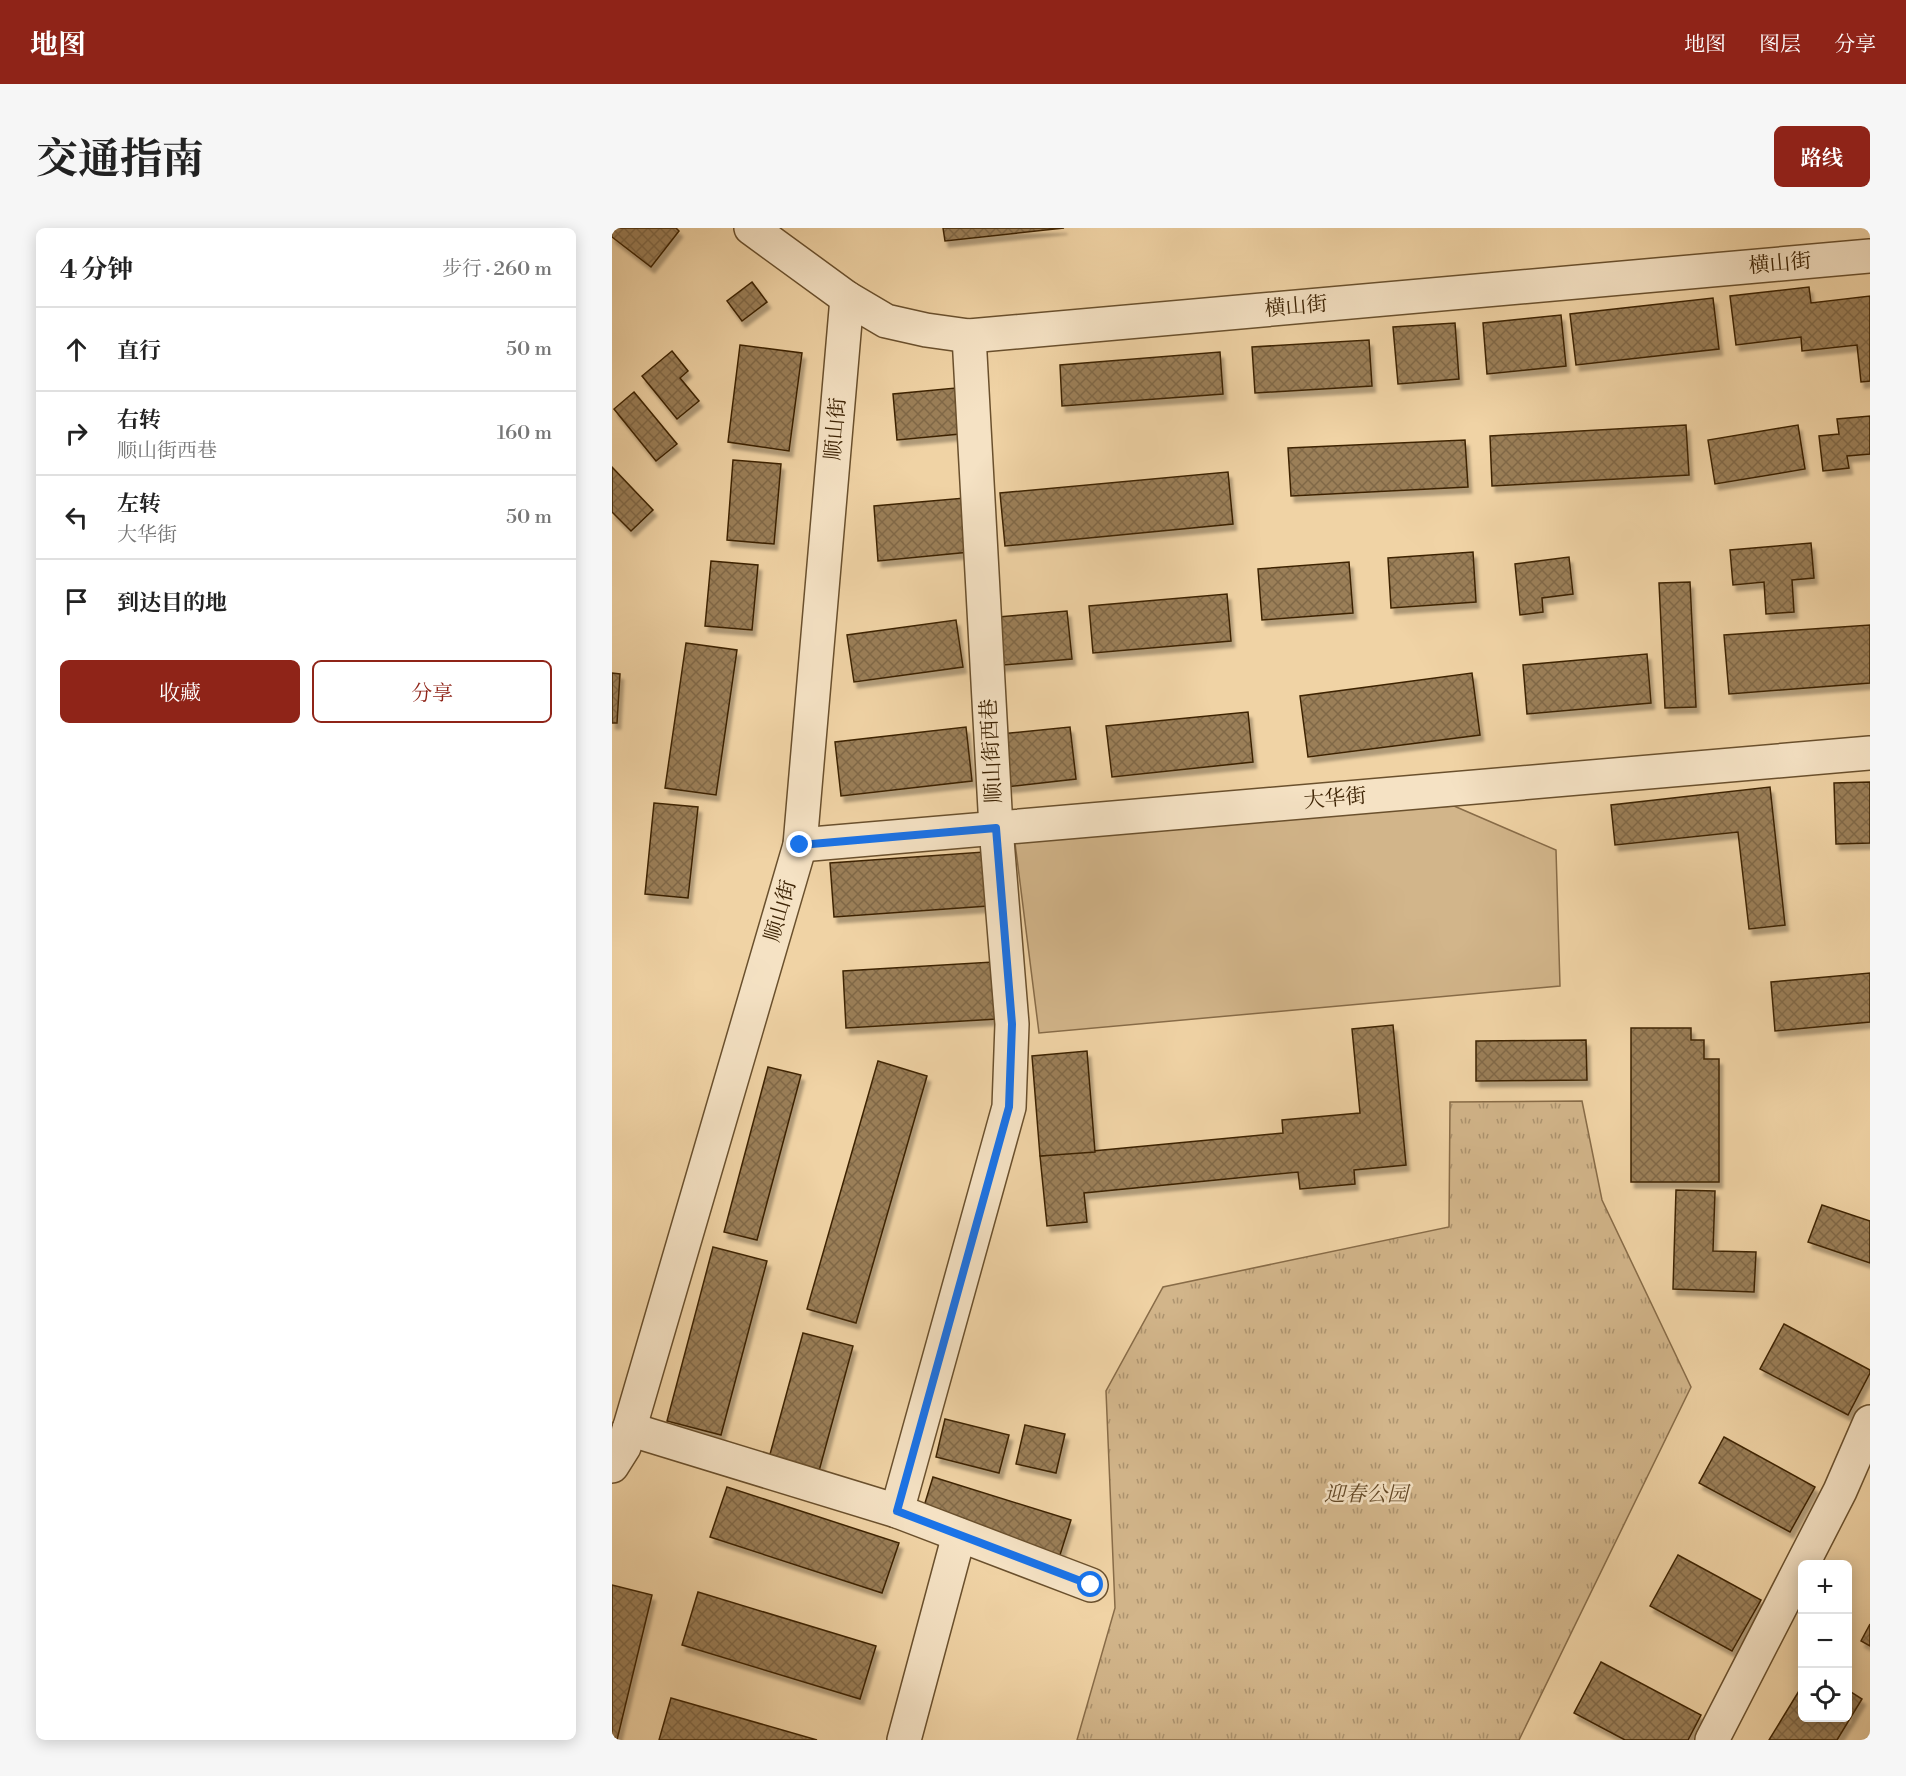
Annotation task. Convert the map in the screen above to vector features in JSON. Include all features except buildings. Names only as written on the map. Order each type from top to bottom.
[{"type":"street","name":"横山街","points":[[751,228],[848,298],[886,321],[969,336],[1870,256]]},
{"type":"street","name":"顺山街","points":[[612,1466],[624,1447],[630,1429],[800,845],[848,298]]},
{"type":"street","name":"顺山街西巷","points":[[897,1511],[1009,1107],[1012,1024],[996,828],[969,336]]},
{"type":"street","name":"大华街","points":[[800,845],[1870,753]]},
{"type":"street","points":[[1712,1740],[1840,1491],[1870,1422]]},
{"type":"street","points":[[630,1429],[897,1511],[1091,1585]]},
{"type":"street","points":[[904,1740],[959,1535]]},
{"type":"green space","points":[[1454,806],[1556,850],[1560,986],[1039,1033],[1014,835]]},
{"type":"green space","name":"迎春公园","points":[[1582,1101],[1602,1200],[1691,1387],[1519,1740],[1077,1740],[1115,1608],[1106,1391],[1163,1287],[1449,1227],[1450,1102]]},
{"type":"route","points":[[800,845],[996,828],[1012,1024],[1009,1107],[897,1511],[1091,1585]]}]
